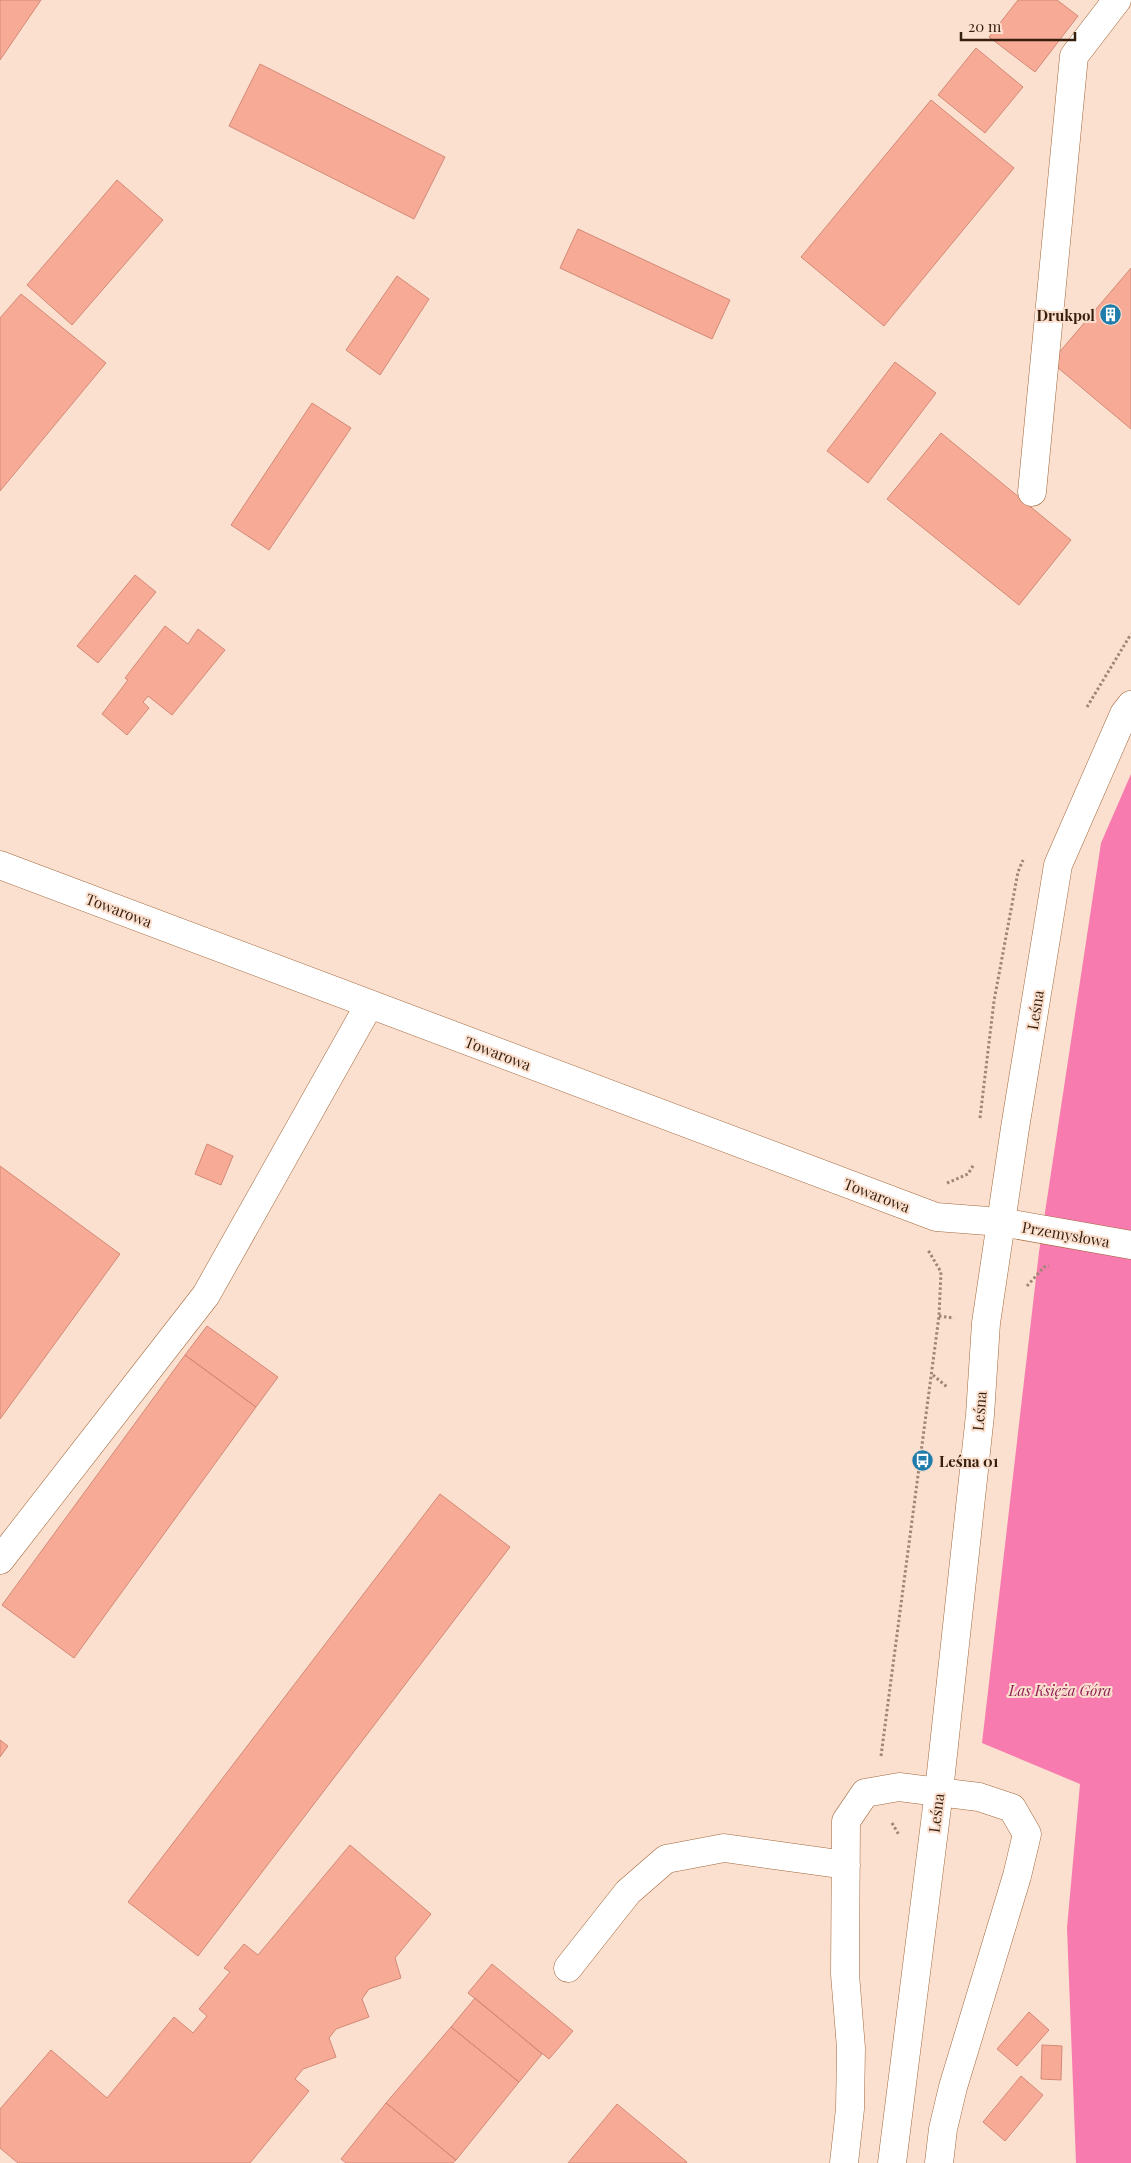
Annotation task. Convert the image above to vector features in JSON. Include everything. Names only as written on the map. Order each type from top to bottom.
[{"type":"street","points":[[1032,492],[1074,56],[1118,0]]},
{"type":"street","name":"Leśna","points":[[892,2163],[939,1791],[980,1415],[986,1324],[1000,1222],[1058,865],[1124,714],[1131,705]]},
{"type":"street","name":"Towarowa","points":[[0,865],[936,1217],[1000,1222]]},
{"type":"street","points":[[0,1560],[206,1295],[369,1005]]},
{"type":"street","name":"Przemysłowa","points":[[1000,1222],[1131,1245]]},
{"type":"street","points":[[844,2163],[850,2109],[851,2057],[845,1974],[846,1821],[865,1793],[899,1787],[979,1797],[1012,1808],[1027,1834],[1017,1876],[953,2087],[939,2163]]},
{"type":"street","points":[[568,1968],[628,1892],[666,1859],[724,1848],[846,1865]]},
{"type":"path","points":[[944,1185],[968,1174],[974,1163]]},
{"type":"path","points":[[876,1791],[939,1316],[941,1272],[928,1250],[929,1245]]},
{"type":"path","points":[[1024,1289],[1044,1267],[1051,1265]]},
{"type":"path","points":[[939,1316],[954,1318]]},
{"type":"green space","name":"Las Księża Góra","points":[[1131,774],[1131,2163],[1076,2163],[1067,1928],[1080,1784],[982,1743],[1039,1252],[1101,843]]},
{"type":"building","points":[[0,0],[41,0],[0,60]]},
{"type":"building","points":[[1018,0],[1057,0],[1078,16],[1035,72],[989,37]]},
{"type":"building","points":[[976,48],[1023,87],[985,133],[938,95]]},
{"type":"building","points":[[260,64],[445,157],[414,219],[229,126]]},
{"type":"building","points":[[931,100],[1014,168],[884,326],[801,257]]},
{"type":"building","points":[[117,180],[163,220],[72,325],[27,285]]},
{"type":"building","points":[[578,229],[730,300],[712,339],[560,268]]},
{"type":"building","name":"Drukpol","points":[[1131,268],[1131,429],[1051,362]]},
{"type":"building","points":[[397,276],[429,299],[380,375],[346,350]]},
{"type":"building","points":[[21,294],[106,363],[0,491],[0,318]]},
{"type":"building","points":[[895,362],[936,393],[868,483],[827,451]]},
{"type":"building","points":[[312,403],[351,428],[269,550],[231,525]]},
{"type":"building","points":[[941,433],[1071,540],[1019,605],[887,499]]},
{"type":"building","points":[[135,575],[156,592],[98,663],[77,646]]},
{"type":"building","points":[[165,626],[188,644],[198,629],[225,650],[172,715],[148,696],[143,702],[149,708],[127,735],[102,714],[128,680],[125,678]]},
{"type":"building","points":[[207,1144],[233,1156],[221,1185],[195,1174]]},
{"type":"building","points":[[0,1166],[120,1254],[0,1419]]},
{"type":"building","points":[[207,1326],[278,1377],[256,1407],[185,1355]]},
{"type":"building","points":[[185,1355],[256,1407],[74,1658],[2,1605]]},
{"type":"building","points":[[440,1494],[510,1547],[198,1956],[128,1902]]},
{"type":"building","points":[[0,1740],[8,1746],[0,1757]]},
{"type":"building","points":[[350,1845],[431,1914],[395,1958],[401,1978],[369,1989],[362,1999],[369,2017],[336,2029],[329,2038],[336,2057],[303,2069],[295,2079],[309,2091],[250,2163],[18,2163],[0,2148],[0,2109],[51,2050],[107,2098],[174,2017],[193,2033],[207,2016],[199,2009],[230,1972],[224,1968],[244,1944],[258,1955]]},
{"type":"building","points":[[492,1964],[573,2031],[549,2059],[468,1993]]},
{"type":"building","points":[[475,1998],[542,2054],[519,2082],[451,2027]]},
{"type":"building","points":[[1029,2012],[1049,2030],[1017,2066],[997,2049]]},
{"type":"building","points":[[451,2027],[519,2082],[456,2160],[386,2103]]},
{"type":"building","points":[[1042,2045],[1062,2046],[1061,2080],[1041,2079]]},
{"type":"building","points":[[1021,2076],[1043,2095],[1005,2141],[983,2122]]},
{"type":"building","points":[[386,2103],[456,2160],[453,2163],[346,2163],[341,2159]]},
{"type":"building","points":[[617,2104],[687,2162],[568,2163]]},
{"type":"place","name":"Drukpol","points":[[1111,315]]},
{"type":"place","name":"Leśna 01","points":[[923,1461]]}]
